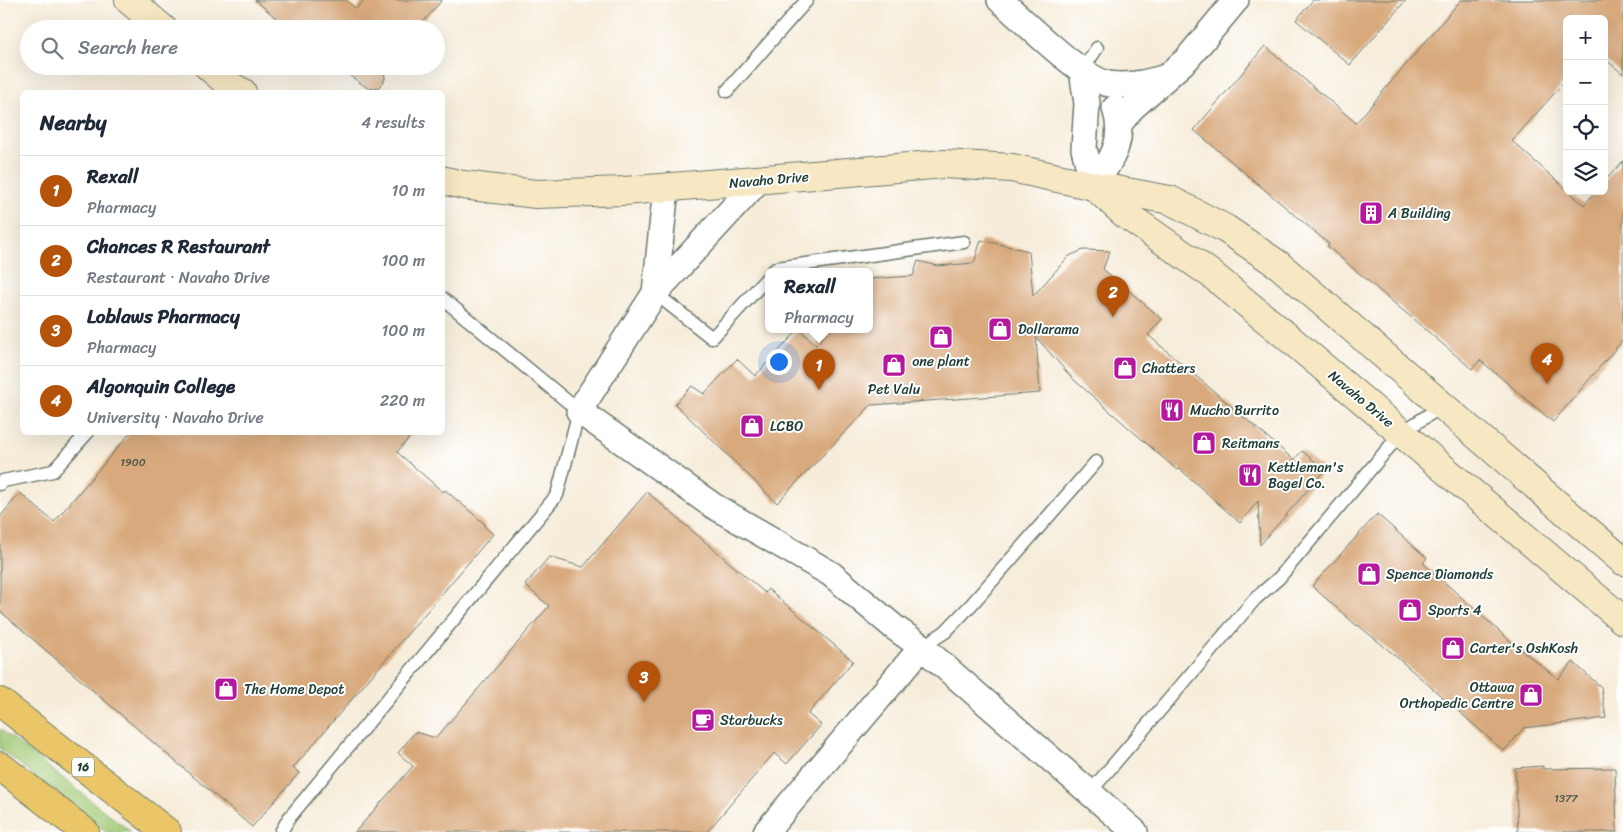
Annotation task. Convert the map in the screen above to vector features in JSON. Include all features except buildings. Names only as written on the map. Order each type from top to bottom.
[{"type":"main road","name":"16","points":[[0,702],[167,832]]},
{"type":"main road","points":[[0,766],[85,832]]},
{"type":"street","points":[[130,0],[153,20]]},
{"type":"street","points":[[1000,0],[1082,71],[1107,84],[1146,83],[1166,77]]},
{"type":"street","points":[[1120,123],[1132,108],[1186,59],[1236,0]]},
{"type":"street","points":[[1082,71],[1087,103],[1084,149],[1094,186]]},
{"type":"street","points":[[218,75],[238,90]]},
{"type":"street","points":[[1094,186],[1115,154],[1120,123],[1107,84]]},
{"type":"street","name":"Navaho Drive","points":[[445,181],[463,185],[536,194],[666,188],[944,164],[1012,168],[1170,200],[1226,229],[1302,283],[1623,561]]},
{"type":"street","points":[[758,181],[655,293],[579,411],[712,505],[831,574],[895,628],[922,647],[1136,832]]},
{"type":"street","name":"Navaho Drive","points":[[1094,186],[1125,214],[1210,274],[1290,339],[1623,620]]},
{"type":"street","points":[[655,293],[666,188]]},
{"type":"street","points":[[766,832],[922,647]]},
{"type":"lane","points":[[726,91],[807,0]]},
{"type":"lane","points":[[1082,71],[1097,48]]},
{"type":"lane","points":[[777,268],[964,242]]},
{"type":"lane","points":[[655,293],[712,338],[765,280]]},
{"type":"lane","points":[[281,832],[289,818],[557,495],[579,411],[445,300]]},
{"type":"lane","points":[[1090,792],[1256,599],[1279,578],[1401,433],[1442,406]]},
{"type":"lane","points":[[0,484],[3,481],[53,471],[85,435]]},
{"type":"lane","points":[[922,647],[945,632],[971,606],[1096,462]]},
{"type":"green space","points":[[0,729],[131,832],[106,832],[0,749]]},
{"type":"place","name":"A Building","points":[[1371,213]]},
{"type":"place","name":"Chances R Restaurant","points":[[1113,317]]},
{"type":"place","name":"Dollarama","points":[[1000,329]]},
{"type":"place","name":"one plant","points":[[941,337]]},
{"type":"place","name":"Pet Valu","points":[[894,365]]},
{"type":"place","name":"Chatters","points":[[1125,368]]},
{"type":"place","name":"Algonquin College","points":[[1547,384]]},
{"type":"place","name":"Rexall","points":[[819,390]]},
{"type":"place","name":"Mucho Burrito","points":[[1172,410]]},
{"type":"place","name":"LCBO","points":[[752,426]]},
{"type":"place","name":"Reitmans","points":[[1204,443]]},
{"type":"place","name":"Kettleman's Bagel Co.","points":[[1250,475]]},
{"type":"place","name":"Spence Diamonds","points":[[1369,574]]},
{"type":"place","name":"Sports 4","points":[[1410,610]]},
{"type":"place","name":"Carter's OshKosh","points":[[1453,648]]},
{"type":"place","name":"The Home Depot","points":[[226,689]]},
{"type":"place","name":"Ottawa Orthopedic Centre","points":[[1531,695]]},
{"type":"place","name":"Loblaws Pharmacy","points":[[644,702]]},
{"type":"place","name":"Starbucks","points":[[703,720]]}]
